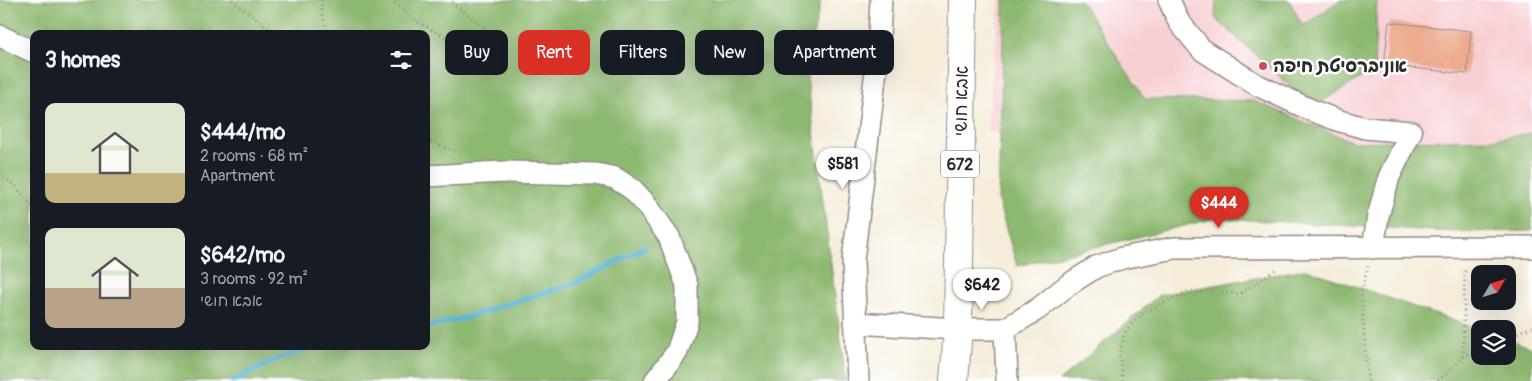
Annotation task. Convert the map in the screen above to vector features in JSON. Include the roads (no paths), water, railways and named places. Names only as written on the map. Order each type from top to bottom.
[{"type":"main road","name":"אבא חושי","points":[[954,381],[958,329],[963,0]]},
{"type":"street","points":[[858,381],[853,260],[878,54],[882,0]]},
{"type":"street","points":[[1169,0],[1179,22],[1202,50],[1257,85],[1313,111],[1340,121],[1365,128],[1411,132],[1389,177],[1378,216],[1373,248]]},
{"type":"street","points":[[0,36],[30,50]]},
{"type":"street","points":[[430,176],[504,172],[596,174],[615,178],[632,188],[646,204],[669,237],[687,285],[687,322],[676,352],[656,381]]},
{"type":"street","points":[[855,323],[958,329],[1005,329],[1038,309],[1068,285],[1096,267],[1122,258],[1174,248],[1532,247]]},
{"type":"street","points":[[1005,329],[1007,381]]},
{"type":"waterway","points":[[430,326],[468,317],[575,283],[645,247]]},
{"type":"waterway","points":[[233,381],[270,362],[304,350]]},
{"type":"place","name":"אוניברסיטת חיפה","points":[[1263,66]]}]
